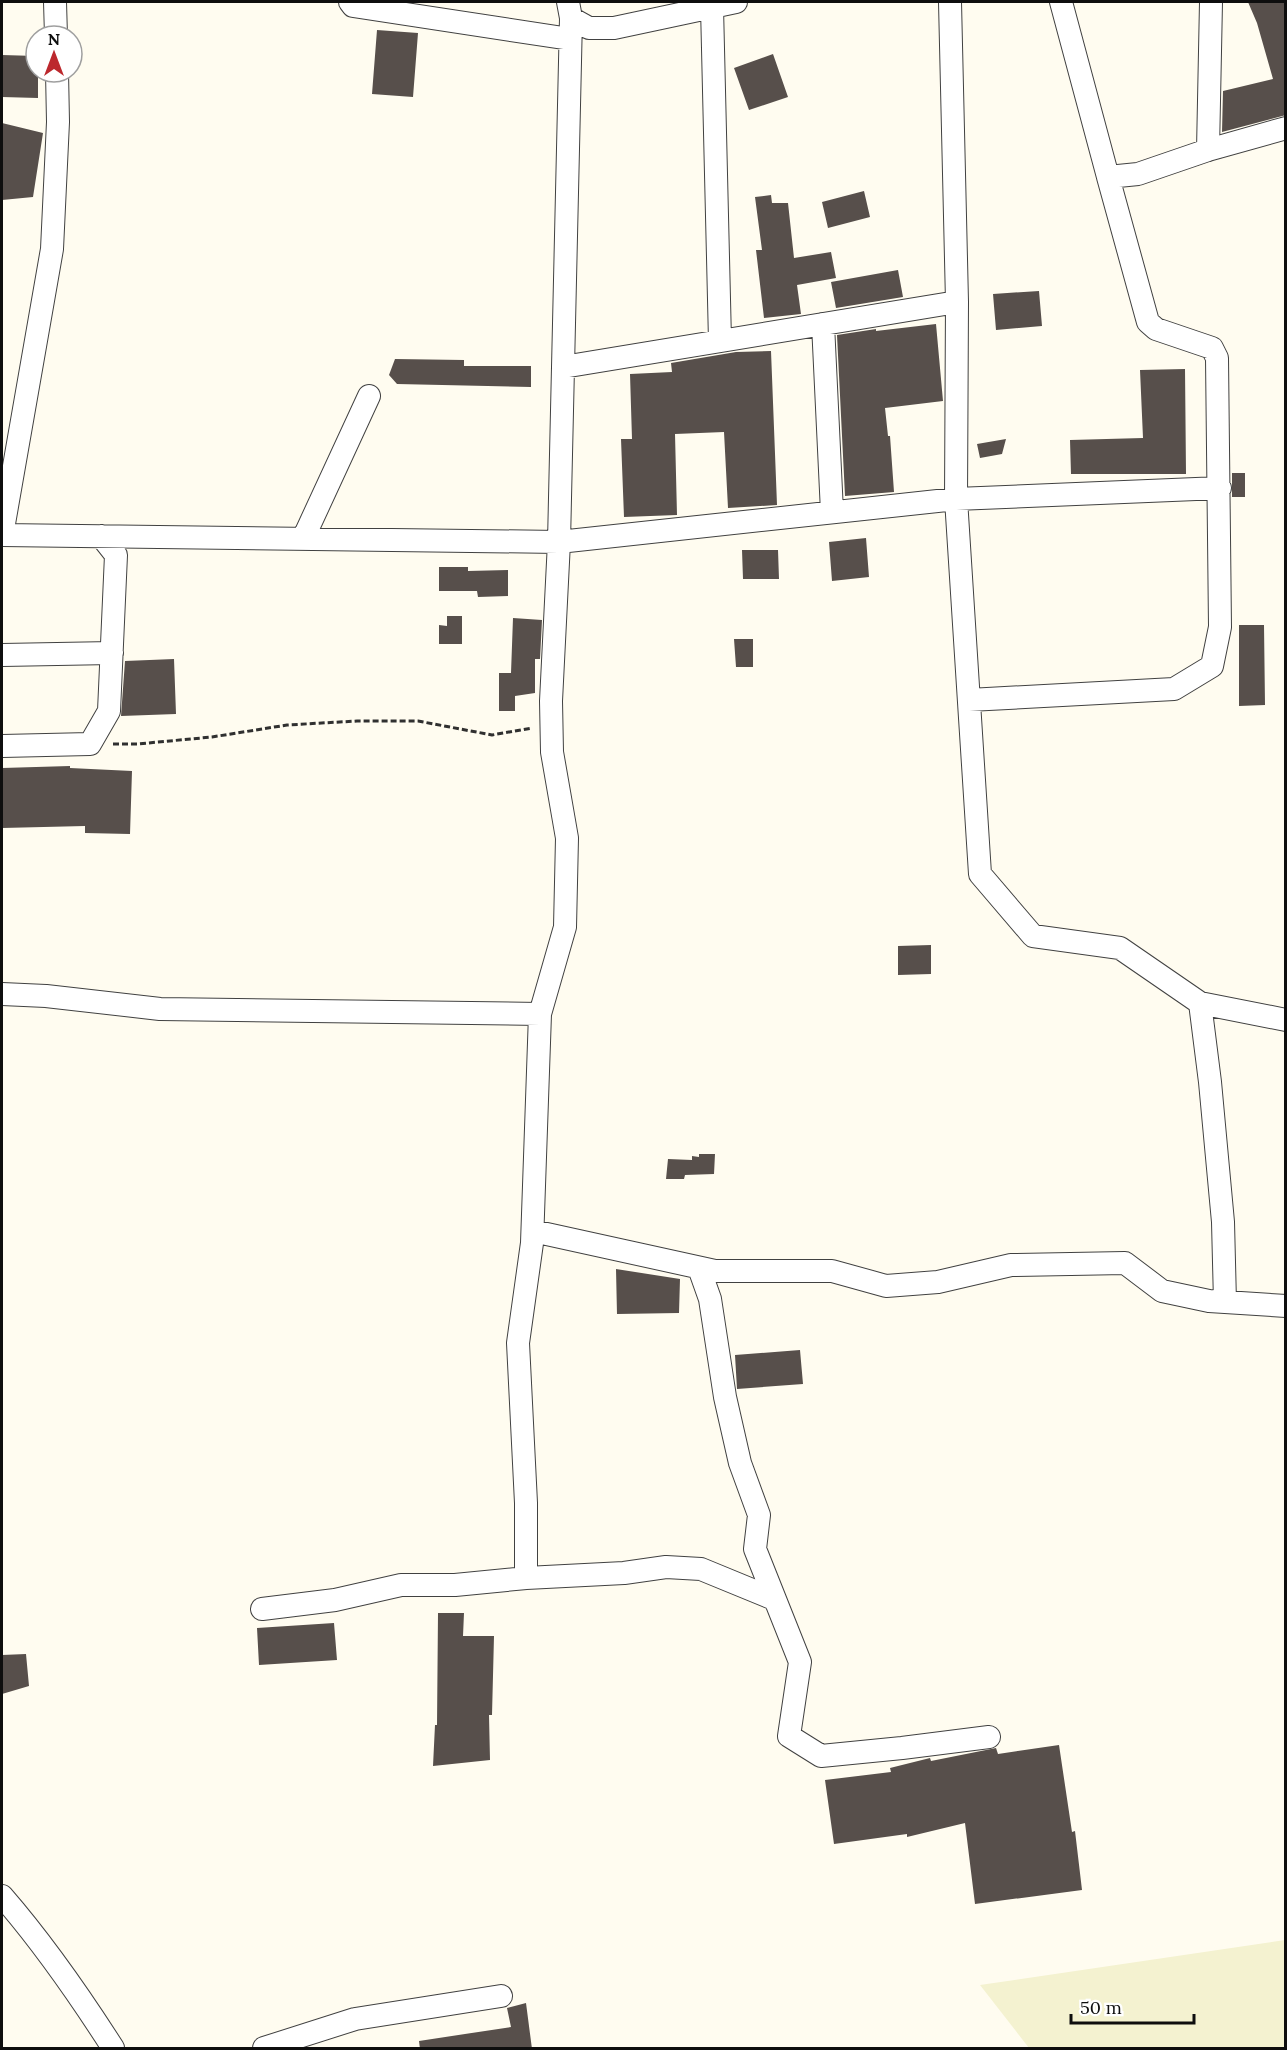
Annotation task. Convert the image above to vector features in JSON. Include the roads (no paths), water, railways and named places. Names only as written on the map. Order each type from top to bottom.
[{"type":"street","points":[[55,2],[56,24]]},
{"type":"street","points":[[350,2],[353,6],[570,20],[589,28],[614,28],[736,2]]},
{"type":"street","points":[[950,2],[957,302],[956,499],[980,874],[1033,936],[1120,948],[1200,1003],[1286,1020]]},
{"type":"street","points":[[969,700],[1174,688],[1212,666],[1220,627],[1217,358],[1212,348],[1156,329],[1148,322],[1061,2]]},
{"type":"street","points":[[1208,150],[1211,2]]},
{"type":"street","points":[[711,7],[720,341]]},
{"type":"street","points":[[526,1578],[526,1503],[518,1343],[533,1231],[540,1014],[565,927],[567,838],[552,752],[552,725],[559,542],[570,20]]},
{"type":"street","points":[[57,84],[58,122],[52,249],[2,535],[559,542],[956,499],[1220,488]]},
{"type":"street","points":[[1108,177],[1138,174],[1208,150],[1286,128]]},
{"type":"street","points":[[562,367],[957,302]]},
{"type":"street","points":[[823,324],[832,512]]},
{"type":"street","points":[[303,539],[369,396]]},
{"type":"street","points":[[2,746],[90,744],[110,711],[116,555],[101,536]]},
{"type":"street","points":[[2,655],[112,653]]},
{"type":"street","points":[[2,994],[46,996],[160,1009],[540,1014]]},
{"type":"street","points":[[1200,1003],[1223,1222],[1225,1302]]},
{"type":"street","points":[[533,1231],[715,1271],[832,1271],[886,1286],[938,1282],[1011,1265],[1125,1263],[1162,1291],[1209,1301],[1286,1306]]},
{"type":"street","points":[[699,1268],[710,1299],[725,1397],[740,1463],[759,1515],[755,1549],[800,1662],[789,1736],[821,1756],[989,1737]]},
{"type":"street","points":[[262,1609],[335,1600],[401,1585],[455,1585],[526,1578],[624,1573],[666,1567],[701,1569],[774,1599]]},
{"type":"street","points":[[2,1896],[26,1923],[81,1999],[112,2049]]},
{"type":"street","points":[[264,2049],[355,2019],[501,1996]]}]
